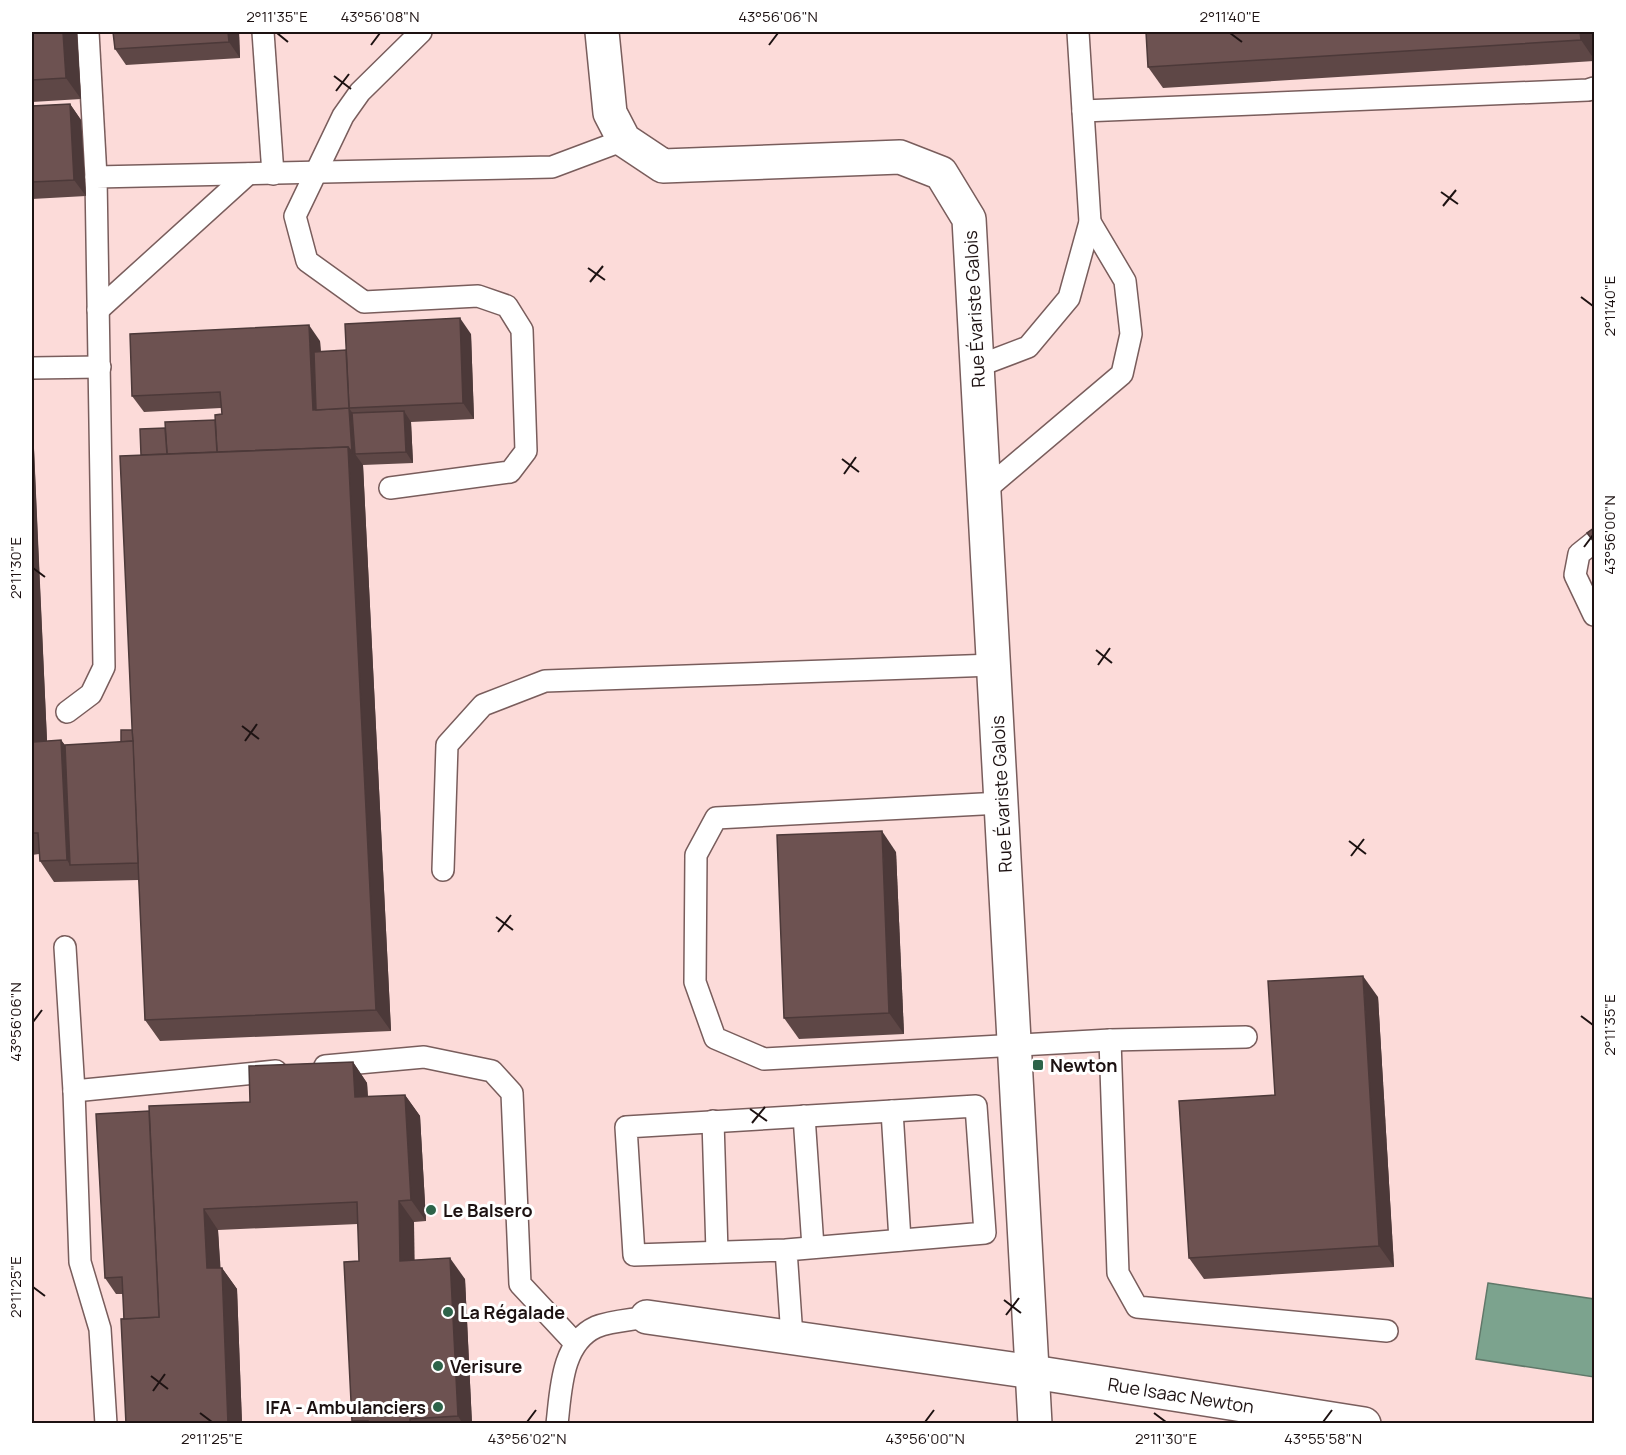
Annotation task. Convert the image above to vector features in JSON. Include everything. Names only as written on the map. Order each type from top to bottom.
[{"type":"street","points":[[602,32],[610,113],[624,140]]},
{"type":"street","name":"Rue Évariste Galois","points":[[624,140],[663,166],[900,157],[941,172],[969,219],[1035,1424]]},
{"type":"street","name":"Rue Isaac Newton","points":[[647,1317],[1033,1372],[1364,1424]]},
{"type":"lane","points":[[67,712],[91,694],[104,667],[96,177],[88,32]]},
{"type":"lane","points":[[263,32],[273,174]]},
{"type":"lane","points":[[390,488],[510,471],[525,451],[522,330],[507,306],[478,296],[364,302],[308,261],[295,216],[343,116],[360,92],[421,32]]},
{"type":"lane","points":[[978,366],[1028,347],[1069,298],[1090,222],[1078,32]]},
{"type":"lane","points":[[1083,111],[1594,88]]},
{"type":"lane","points":[[96,177],[552,167],[624,140]]},
{"type":"lane","points":[[98,310],[248,174]]},
{"type":"lane","points":[[985,490],[1122,374],[1131,334],[1125,281],[1090,222]]},
{"type":"lane","points":[[32,368],[100,367]]},
{"type":"lane","points":[[1594,542],[1579,554],[1575,575],[1594,615]]},
{"type":"lane","points":[[443,870],[447,745],[483,705],[545,681],[994,665]]},
{"type":"lane","points":[[1001,803],[716,818],[696,855],[695,982],[716,1038],[765,1059],[1110,1040],[1246,1037]]},
{"type":"lane","points":[[65,947],[74,1091],[80,1262],[100,1329],[106,1424]]},
{"type":"lane","points":[[1110,1040],[1118,1273],[1137,1307],[1387,1331]]},
{"type":"lane","points":[[74,1091],[424,1057],[492,1071],[512,1093],[520,1284],[575,1343]]},
{"type":"lane","points":[[976,1106],[985,1233],[786,1250],[634,1255],[626,1127],[892,1111],[976,1106]]},
{"type":"lane","points":[[892,1111],[900,1240]]},
{"type":"lane","points":[[804,1116],[813,1247]]},
{"type":"lane","points":[[713,1121],[717,1252]]},
{"type":"lane","points":[[786,1250],[792,1337]]},
{"type":"lane","points":[[557,1424],[564,1372],[575,1343],[596,1327],[647,1317]]},
{"type":"shaded area","points":[[1488,1283],[1594,1299],[1594,1377],[1476,1359]]},
{"type":"building","points":[[32,32],[63,32],[66,78],[32,80]]},
{"type":"building","points":[[113,32],[228,32],[229,42],[115,49]]},
{"type":"building","points":[[1146,32],[1580,32],[1581,40],[1148,67]]},
{"type":"building","points":[[70,104],[74,180],[32,182],[32,106]]},
{"type":"building","points":[[460,318],[463,403],[349,408],[345,324]]},
{"type":"building","points":[[309,325],[313,410],[349,408],[352,452],[348,447],[217,452],[215,415],[222,414],[220,392],[132,396],[130,334]]},
{"type":"building","points":[[346,350],[349,408],[316,410],[314,352]]},
{"type":"building","points":[[404,411],[406,452],[355,454],[352,413]]},
{"type":"building","points":[[215,420],[217,452],[167,454],[165,422]]},
{"type":"building","points":[[165,428],[167,454],[141,455],[140,429]]},
{"type":"building","points":[[348,447],[376,1010],[145,1020],[120,456]]},
{"type":"building","points":[[1594,528],[1594,542],[1587,533]]},
{"type":"building","points":[[32,694],[34,742],[61,740],[67,860],[40,861],[38,833],[32,833]]},
{"type":"building","points":[[121,730],[132,730],[133,741],[121,742]]},
{"type":"building","points":[[133,741],[138,863],[70,865],[65,745]]},
{"type":"building","points":[[882,831],[889,1013],[784,1018],[777,835]]},
{"type":"building","points":[[1363,976],[1379,1246],[1189,1258],[1179,1101],[1275,1095],[1268,981]]},
{"type":"building","points":[[353,1062],[355,1097],[405,1095],[411,1200],[399,1201],[400,1261],[450,1258],[458,1416],[410,1419],[410,1424],[368,1424],[368,1421],[352,1421],[344,1262],[359,1261],[357,1202],[204,1209],[207,1268],[222,1268],[228,1424],[126,1424],[121,1319],[159,1317],[149,1106],[250,1102],[249,1066]]},
{"type":"building","points":[[149,1111],[159,1317],[124,1319],[122,1277],[105,1278],[96,1114]]},
{"type":"place","name":"Newton","points":[[1038,1065]]},
{"type":"place","name":"Le Balsero","points":[[431,1210]]},
{"type":"place","name":"La Régalade","points":[[448,1312]]},
{"type":"place","name":"Verisure","points":[[438,1366]]},
{"type":"place","name":"IFA - Ambulanciers","points":[[438,1407]]}]
